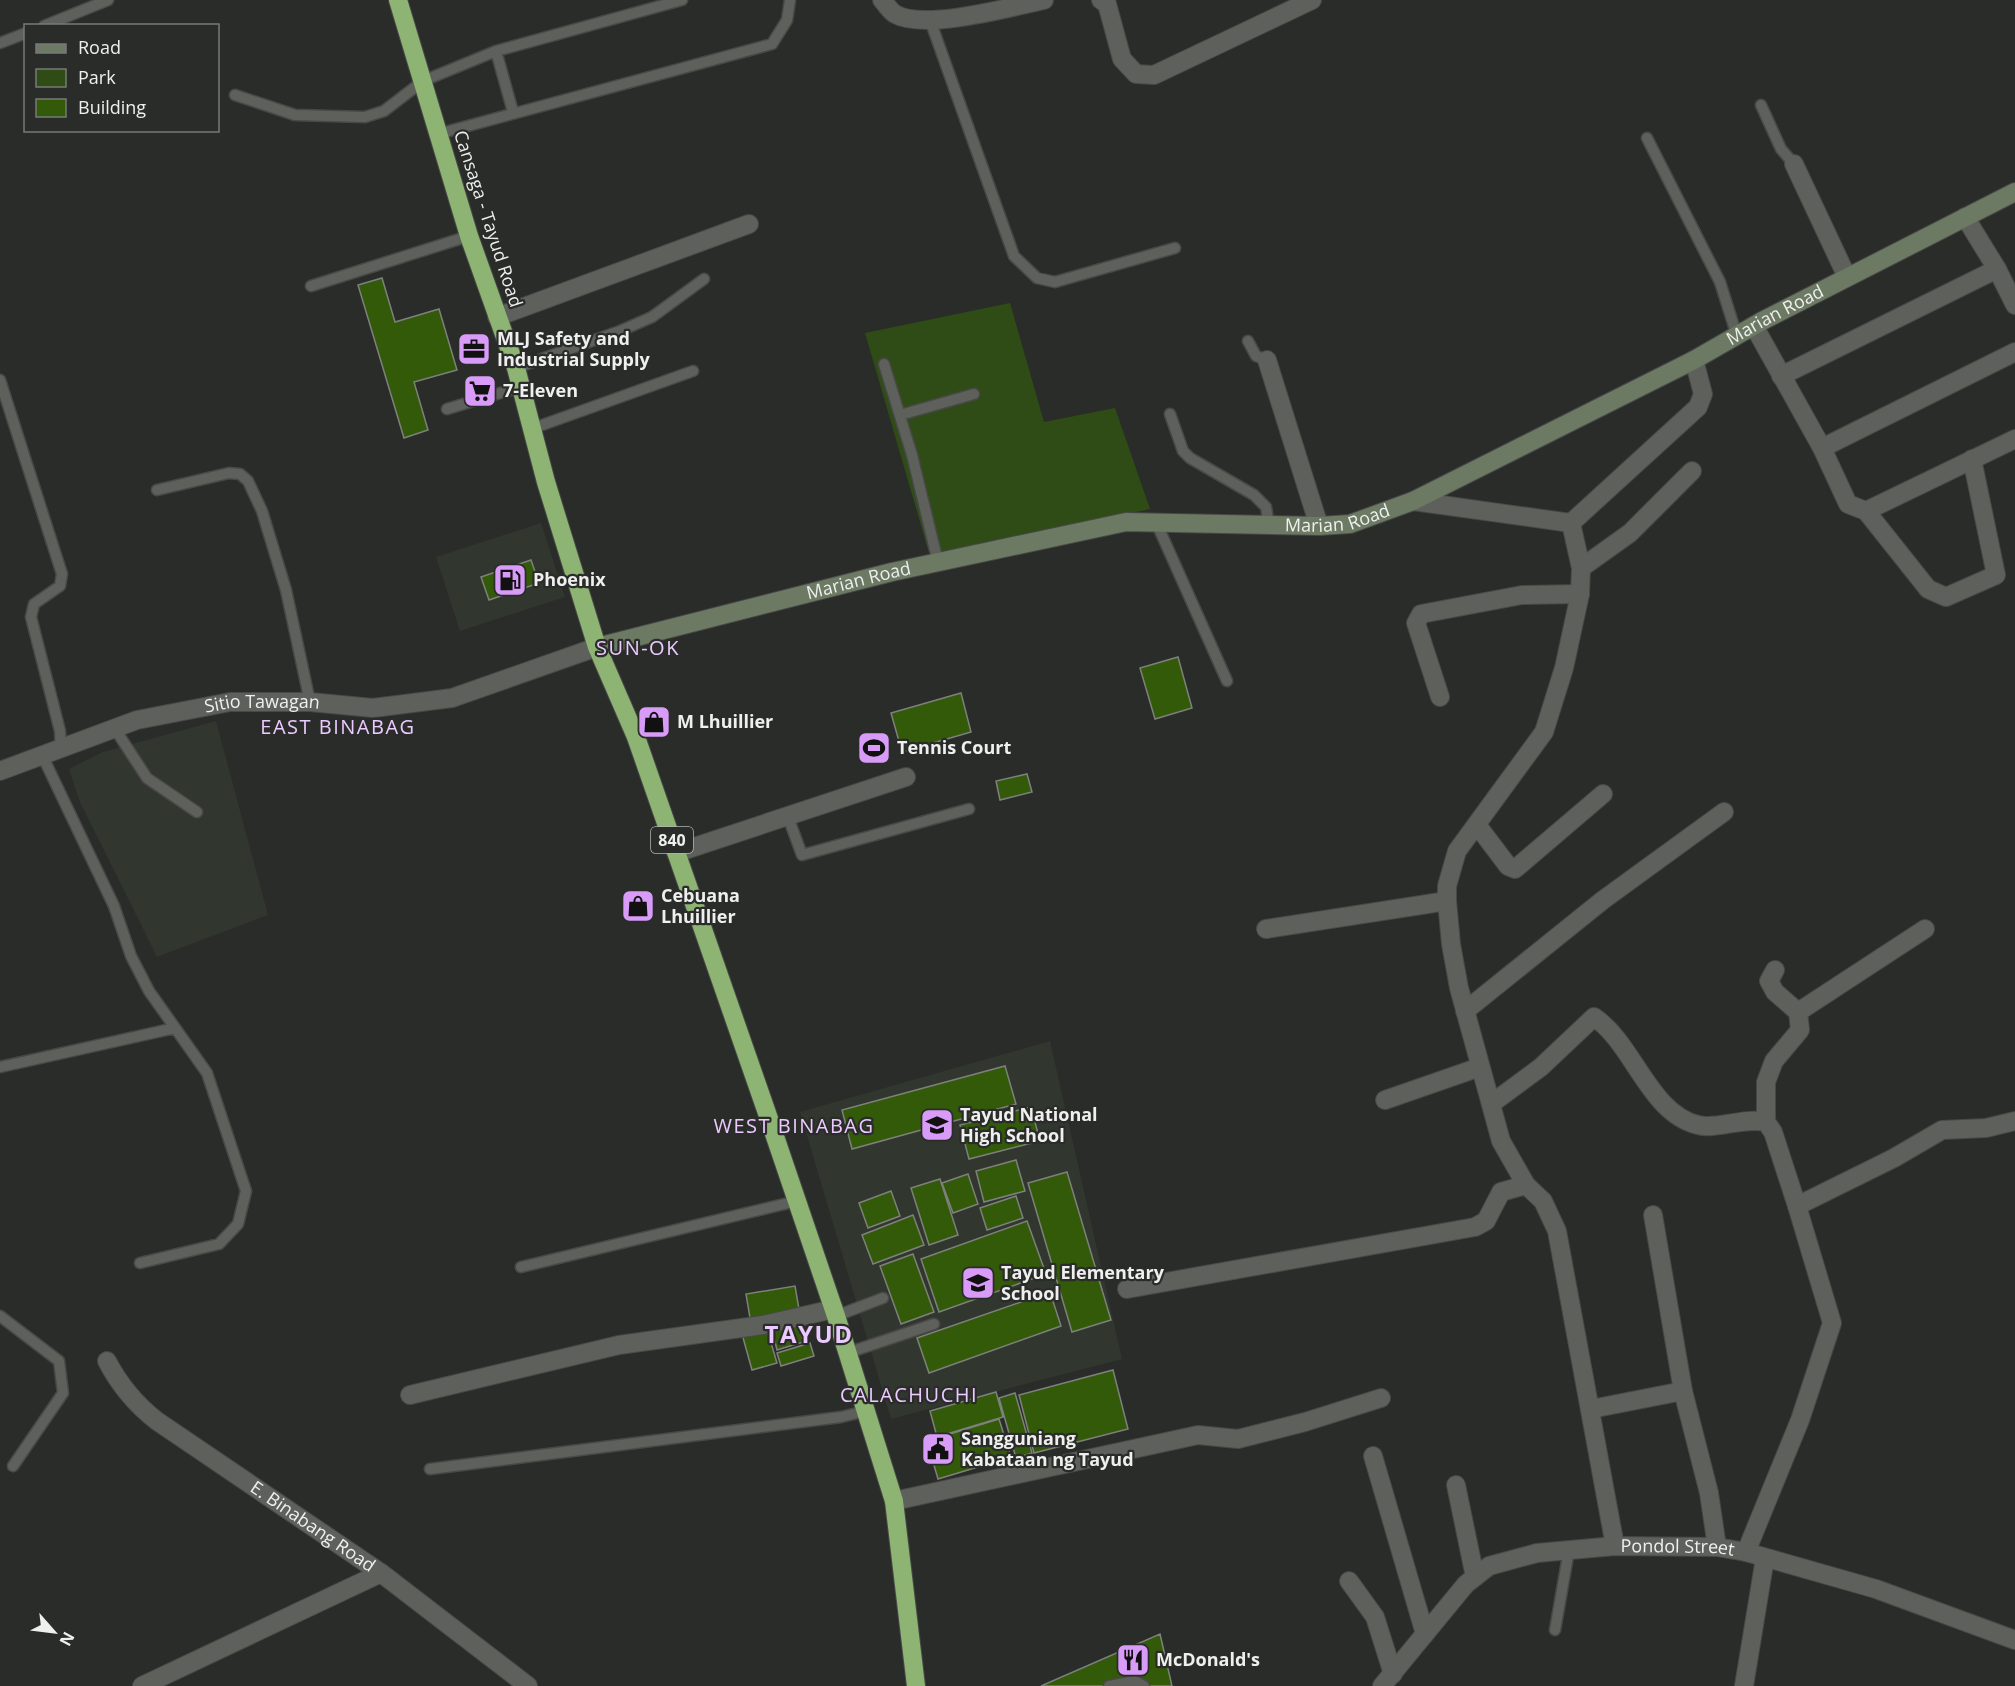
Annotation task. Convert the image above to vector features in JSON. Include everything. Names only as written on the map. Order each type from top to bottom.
[{"type":"highway","name":"Cansaga - Tayud Road","points":[[398,0],[469,236],[516,368],[531,429],[597,647],[636,737],[835,1312],[894,1501],[916,1686]]},
{"type":"street","points":[[882,0],[895,14],[930,20],[949,20],[1044,0]]},
{"type":"street","points":[[1101,0],[1107,4],[1122,59],[1136,74],[1154,75],[1312,0]]},
{"type":"street","points":[[1794,164],[1847,277]]},
{"type":"street","name":"Marian Road","points":[[597,647],[938,562],[1126,522],[1319,526],[1350,524],[1413,501],[1694,360],[1847,277],[2015,192]]},
{"type":"street","points":[[1965,217],[1997,269],[2015,305]]},
{"type":"street","points":[[497,317],[749,224]]},
{"type":"street","points":[[1781,376],[1997,269]]},
{"type":"street","points":[[1754,326],[1822,448],[1848,504],[1866,511],[1928,589],[1946,597],[1996,575],[1972,459]]},
{"type":"street","points":[[1822,448],[2015,352]]},
{"type":"street","points":[[1267,360],[1319,526]]},
{"type":"street","points":[[1413,501],[1571,522],[1698,407],[1703,394],[1694,360]]},
{"type":"street","points":[[1866,511],[2015,439]]},
{"type":"street","points":[[1581,568],[1630,533],[1692,471]]},
{"type":"street","points":[[1571,522],[1581,568],[1580,594],[1564,668],[1544,732],[1457,851],[1447,886],[1447,901],[1451,944],[1465,1011],[1501,1141],[1526,1185],[1543,1201],[1557,1230],[1615,1546]]},
{"type":"street","points":[[1440,697],[1416,623],[1421,614],[1522,596],[1580,594]]},
{"type":"street","name":"Sitio Tawagan","points":[[0,771],[137,720],[230,702],[310,702],[373,708],[452,698],[597,647]]},
{"type":"street","points":[[676,853],[906,777]]},
{"type":"street","points":[[1477,825],[1508,866],[1515,869],[1603,794]]},
{"type":"street","points":[[1465,1011],[1603,900],[1724,812]]},
{"type":"street","points":[[1266,929],[1447,901]]},
{"type":"street","points":[[1798,1012],[1925,929]]},
{"type":"street","points":[[1746,1552],[1800,1420],[1832,1323],[1773,1132],[1766,1122],[1766,1082],[1774,1061],[1800,1030],[1798,1012],[1775,992],[1769,981],[1775,970]]},
{"type":"street","points":[[1491,1104],[1541,1067],[1594,1017],[1609,1027],[1643,1078],[1666,1106],[1683,1119],[1699,1126],[1753,1119],[1766,1122]]},
{"type":"street","points":[[1385,1100],[1480,1067]]},
{"type":"street","points":[[1797,1206],[1894,1158],[1942,1130],[1986,1128],[2015,1120]]},
{"type":"street","points":[[1127,1289],[1475,1227],[1486,1221],[1501,1192],[1526,1185]]},
{"type":"street","points":[[1653,1215],[1683,1391],[1709,1493],[1717,1547]]},
{"type":"street","points":[[410,1395],[619,1345],[763,1325],[835,1312]]},
{"type":"street","name":"E. Binabang Road","points":[[107,1361],[119,1384],[136,1404],[157,1421],[381,1573],[528,1686]]},
{"type":"street","points":[[1591,1409],[1683,1391]]},
{"type":"street","points":[[894,1501],[1198,1435],[1238,1439],[1305,1422],[1381,1398]]},
{"type":"street","points":[[1373,1456],[1425,1634]]},
{"type":"street","points":[[1456,1485],[1475,1577]]},
{"type":"street","name":"Pondol Street","points":[[1388,1680],[1466,1584],[1489,1566],[1537,1553],[1615,1546],[1717,1547],[1746,1552],[1876,1589],[2015,1640]]},
{"type":"street","points":[[1744,1686],[1765,1558]]},
{"type":"street","points":[[142,1686],[381,1573]]},
{"type":"street","points":[[1349,1581],[1375,1617],[1388,1680]]},
{"type":"lane","points":[[49,24],[108,0]]},
{"type":"lane","points":[[236,95],[295,115],[365,117],[384,111],[423,81],[496,51],[682,0]]},
{"type":"lane","points":[[438,134],[772,44],[787,20],[790,0]]},
{"type":"lane","points":[[930,20],[1014,256],[1036,278],[1055,282],[1175,248]]},
{"type":"lane","points":[[0,43],[24,34]]},
{"type":"lane","points":[[496,51],[513,112]]},
{"type":"lane","points":[[1761,105],[1780,149],[1794,164]]},
{"type":"lane","points":[[1647,138],[1720,282],[1737,336]]},
{"type":"lane","points":[[311,285],[469,236]]},
{"type":"lane","points":[[516,368],[620,331],[652,317],[704,279]]},
{"type":"lane","points":[[1248,341],[1256,356],[1267,360]]},
{"type":"lane","points":[[884,364],[900,415],[938,562]]},
{"type":"lane","points":[[531,429],[693,371]]},
{"type":"lane","points":[[0,380],[62,574],[60,586],[34,604],[31,617],[60,730],[61,750]]},
{"type":"lane","points":[[447,409],[520,387]]},
{"type":"lane","points":[[900,415],[974,394]]},
{"type":"lane","points":[[1170,414],[1183,451],[1190,458],[1254,495],[1266,507],[1269,525]]},
{"type":"lane","points":[[157,490],[229,473],[240,474],[248,481],[262,511],[286,590],[310,702]]},
{"type":"lane","points":[[1156,522],[1227,681]]},
{"type":"lane","points":[[115,729],[147,778],[197,812]]},
{"type":"lane","points":[[42,755],[114,906],[131,957],[149,991],[207,1073],[246,1191],[238,1224],[219,1244],[140,1263]]},
{"type":"lane","points":[[788,817],[801,855],[969,809]]},
{"type":"lane","points":[[0,1067],[175,1028]]},
{"type":"lane","points":[[521,1267],[797,1201]]},
{"type":"lane","points":[[835,1312],[883,1298]]},
{"type":"lane","points":[[0,1316],[59,1361],[63,1393],[13,1466]]},
{"type":"lane","points":[[848,1353],[934,1324]]},
{"type":"lane","points":[[430,1469],[841,1417],[866,1411]]},
{"type":"lane","points":[[1555,1630],[1569,1550]]},
{"type":"lane","points":[[1108,1686],[1135,1681],[1144,1686]]},
{"type":"shaded area","points":[[541,523],[565,597],[460,631],[436,557]]},
{"type":"shaded area","points":[[216,721],[268,915],[157,957],[80,802],[69,769],[103,752]]},
{"type":"shaded area","name":"Tayud Elementary School","points":[[1050,1041],[1122,1359],[891,1419],[800,1112]]},
{"type":"green space","points":[[1010,303],[1044,422],[1115,408],[1150,509],[930,556],[865,333]]},
{"type":"building","points":[[382,278],[395,322],[439,309],[457,370],[414,382],[428,430],[404,438],[358,285]]},
{"type":"building","name":"Phoenix","points":[[531,560],[539,583],[489,600],[481,577]]},
{"type":"building","points":[[1178,657],[1192,708],[1155,719],[1140,668]]},
{"type":"building","points":[[961,693],[971,732],[902,752],[891,713]]},
{"type":"building","points":[[1027,774],[1032,792],[1000,800],[996,781]]},
{"type":"building","points":[[1005,1066],[1016,1104],[852,1149],[842,1110]]},
{"type":"building","points":[[1031,1107],[1040,1141],[969,1159],[960,1125]]},
{"type":"building","points":[[1016,1160],[1025,1191],[984,1202],[976,1171]]},
{"type":"building","points":[[1067,1172],[1111,1320],[1072,1332],[1028,1183]]},
{"type":"building","points":[[968,1174],[978,1204],[953,1213],[942,1183]]},
{"type":"building","points":[[940,1179],[958,1235],[929,1245],[911,1188]]},
{"type":"building","points":[[891,1191],[900,1216],[868,1228],[859,1203]]},
{"type":"building","points":[[1016,1196],[1023,1218],[987,1230],[980,1208]]},
{"type":"building","points":[[913,1215],[924,1245],[873,1264],[862,1235]]},
{"type":"building","points":[[1027,1221],[1046,1274],[939,1312],[921,1259]]},
{"type":"building","points":[[913,1254],[934,1312],[901,1324],[880,1266]]},
{"type":"building","points":[[795,1286],[800,1315],[751,1324],[746,1294]]},
{"type":"building","points":[[1050,1292],[1061,1326],[929,1373],[917,1338]]},
{"type":"building","points":[[798,1322],[803,1342],[777,1350],[772,1330]]},
{"type":"building","points":[[766,1326],[777,1363],[752,1370],[742,1334]]},
{"type":"building","points":[[810,1343],[814,1356],[781,1366],[777,1353]]},
{"type":"building","points":[[1113,1370],[1128,1429],[1034,1453],[1019,1395]]},
{"type":"building","points":[[996,1392],[1003,1417],[937,1437],[930,1411]]},
{"type":"building","points":[[1015,1393],[1032,1453],[1016,1458],[999,1398]]},
{"type":"building","points":[[999,1419],[1011,1457],[938,1479],[927,1441]]},
{"type":"building","name":"McDonald's","points":[[1160,1634],[1172,1686],[1041,1686]]},
{"type":"place","name":"MLJ Safety and Industrial Supply","points":[[474,349]]},
{"type":"place","name":"7-Eleven","points":[[480,391]]},
{"type":"place","name":"Phoenix","points":[[510,580]]},
{"type":"place","name":"M Lhuillier","points":[[654,722]]},
{"type":"place","name":"Tennis Court","points":[[874,748]]},
{"type":"place","name":"Cebuana Lhuillier","points":[[638,906]]},
{"type":"place","name":"Tayud National High School","points":[[937,1125]]},
{"type":"place","name":"Tayud Elementary School","points":[[978,1283]]},
{"type":"place","name":"Sangguniang Kabataan ng Tayud","points":[[938,1449]]},
{"type":"place","name":"McDonald's","points":[[1133,1660]]},
{"type":"district","name":"SUN-OK","points":[[638,648]]},
{"type":"district","name":"EAST BINABAG","points":[[338,727]]},
{"type":"district","name":"WEST BINABAG","points":[[794,1126]]},
{"type":"district","name":"TAYUD","points":[[809,1335]]},
{"type":"district","name":"CALACHUCHI","points":[[909,1395]]}]
